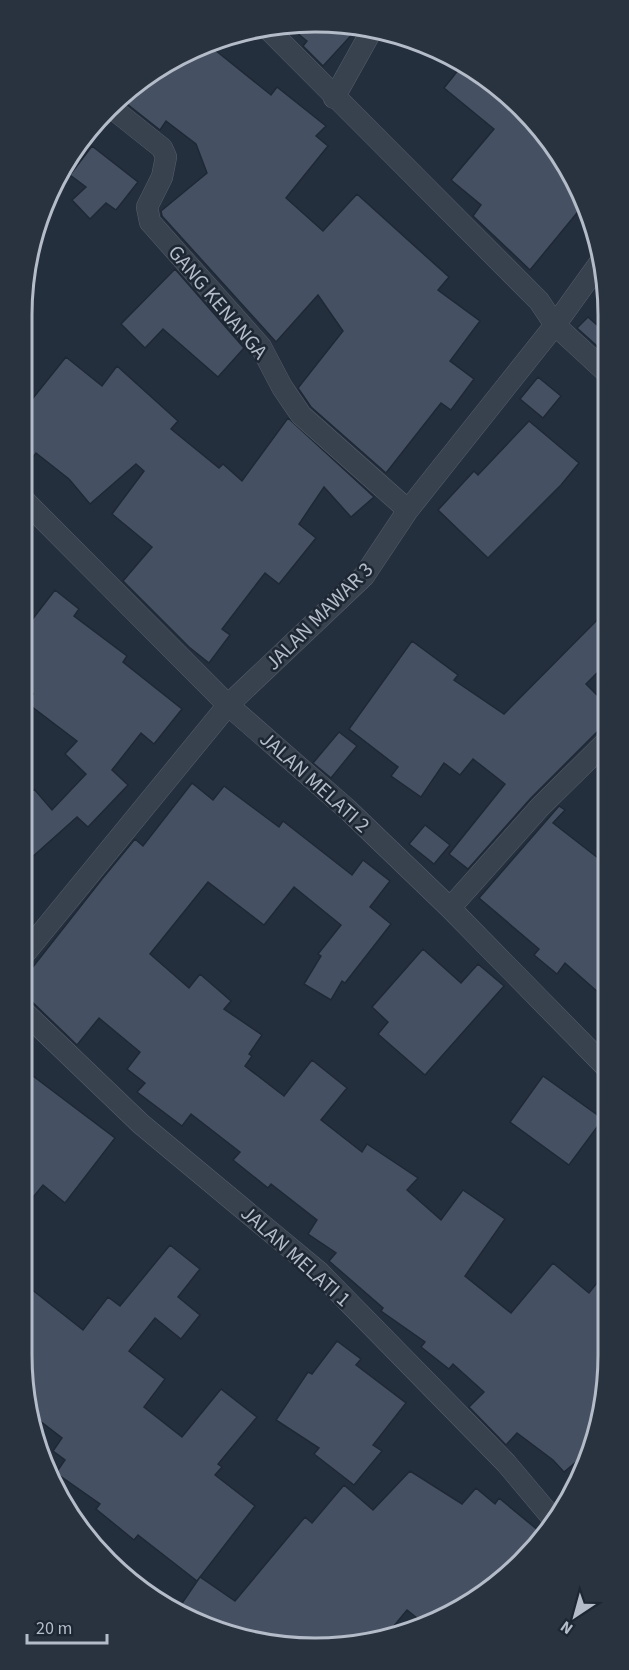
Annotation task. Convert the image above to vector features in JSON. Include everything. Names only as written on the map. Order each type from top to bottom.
[{"type":"street","points":[[273,35],[539,301],[555,325],[598,365]]},
{"type":"street","points":[[334,98],[368,37]]},
{"type":"street","name":"GANG KENANGA","points":[[117,111],[162,148],[166,157],[162,177],[147,207],[150,222],[261,346],[282,387],[301,415],[408,510]]},
{"type":"street","name":"JALAN MAWAR 3","points":[[32,945],[228,705],[364,576],[408,510],[555,325],[594,271]]},
{"type":"street","name":"JALAN MELATI 2","points":[[32,508],[228,705],[347,809],[450,908],[598,1059]]},
{"type":"street","points":[[450,908],[540,807],[598,750]]},
{"type":"street","name":"JALAN MELATI 1","points":[[32,1020],[141,1124],[319,1272],[506,1463],[549,1514]]},
{"type":"building","points":[[296,32],[352,34],[323,66],[303,46],[307,41]]},
{"type":"building","points":[[215,50],[271,95],[277,87],[326,126],[316,136],[328,146],[286,198],[323,231],[357,194],[449,277],[438,290],[480,321],[450,361],[474,379],[451,410],[441,403],[386,473],[311,407],[298,388],[343,331],[318,295],[276,342],[162,216],[161,211],[207,173],[196,144],[166,121],[160,130],[126,103],[157,79],[206,53]]},
{"type":"building","points":[[458,70],[487,90],[515,114],[539,142],[568,189],[578,212],[530,270],[473,216],[481,205],[451,180],[494,129],[444,88]]},
{"type":"building","points":[[92,146],[138,182],[116,210],[106,203],[90,219],[72,200],[86,187],[70,175]]},
{"type":"building","points":[[175,269],[244,348],[218,377],[163,329],[145,348],[121,324]]},
{"type":"building","points":[[588,317],[598,326],[598,347],[577,328]]},
{"type":"building","points":[[66,357],[102,386],[117,366],[178,421],[171,429],[219,468],[223,464],[242,481],[288,418],[374,497],[351,517],[324,487],[299,524],[316,538],[279,584],[265,573],[222,629],[230,635],[209,663],[189,647],[123,581],[152,547],[112,514],[144,471],[136,464],[90,504],[69,479],[36,453],[32,458],[32,399]]},
{"type":"building","points":[[538,377],[561,396],[543,418],[520,399]]},
{"type":"building","points":[[529,421],[579,463],[561,485],[488,558],[438,510],[474,471],[478,475]]},
{"type":"building","points":[[55,590],[79,609],[74,616],[127,656],[123,662],[182,709],[154,744],[141,733],[112,770],[128,785],[88,827],[77,817],[32,857],[32,791],[34,789],[52,810],[86,774],[65,754],[77,741],[32,707],[32,620]]},
{"type":"building","points":[[598,619],[598,672],[586,684],[598,696],[598,731],[531,798],[468,869],[449,854],[505,784],[473,759],[460,775],[444,763],[421,797],[391,776],[398,767],[349,729],[412,641],[458,675],[454,680],[504,714]]},
{"type":"building","points":[[339,732],[357,746],[331,778],[313,763]]},
{"type":"building","points":[[192,783],[213,800],[224,786],[279,827],[283,821],[352,875],[363,860],[390,881],[370,907],[391,924],[345,983],[342,981],[331,1000],[304,984],[321,956],[318,954],[341,925],[294,887],[264,925],[208,882],[150,954],[189,988],[200,974],[231,1001],[224,1009],[262,1035],[249,1054],[252,1056],[245,1066],[284,1096],[312,1060],[347,1088],[321,1120],[362,1152],[367,1144],[418,1178],[407,1190],[441,1220],[463,1190],[505,1219],[465,1276],[511,1313],[553,1263],[589,1293],[598,1282],[598,1356],[592,1411],[577,1461],[564,1472],[553,1460],[517,1433],[506,1445],[469,1407],[484,1392],[453,1364],[449,1369],[421,1347],[425,1342],[381,1311],[383,1308],[329,1261],[336,1253],[308,1234],[317,1220],[271,1184],[268,1188],[233,1160],[240,1152],[191,1114],[182,1126],[137,1092],[145,1083],[127,1069],[140,1052],[99,1018],[77,1045],[32,1002],[32,968],[135,839],[143,846]]},
{"type":"building","points":[[559,806],[565,810],[553,823],[598,858],[598,992],[565,963],[557,974],[534,955],[539,949],[479,898]]},
{"type":"building","points":[[425,825],[450,845],[434,864],[409,844]]},
{"type":"building","points":[[423,949],[461,983],[478,964],[504,986],[425,1075],[378,1034],[388,1022],[372,1007]]},
{"type":"building","points":[[32,1075],[115,1138],[65,1203],[43,1185],[32,1198]]},
{"type":"building","points":[[543,1076],[598,1115],[598,1126],[569,1165],[510,1122]]},
{"type":"building","points":[[170,1245],[200,1269],[178,1297],[200,1315],[181,1339],[155,1318],[129,1351],[165,1379],[144,1407],[182,1437],[221,1389],[257,1417],[218,1464],[222,1467],[215,1475],[255,1506],[197,1581],[138,1535],[134,1540],[96,1509],[100,1504],[58,1474],[57,1472],[65,1460],[53,1451],[62,1438],[39,1420],[32,1374],[32,1290],[83,1330],[108,1297],[120,1306]]},
{"type":"building","points":[[337,1341],[361,1359],[356,1365],[406,1403],[373,1445],[382,1451],[354,1485],[314,1454],[319,1448],[276,1420],[308,1372],[312,1374]]},
{"type":"building","points":[[410,1471],[462,1504],[476,1488],[495,1504],[499,1498],[537,1530],[515,1556],[487,1580],[456,1601],[418,1619],[407,1610],[393,1627],[370,1633],[333,1638],[278,1636],[241,1629],[206,1617],[181,1605],[200,1577],[235,1601],[305,1517],[312,1523],[344,1485],[373,1510]]}]
